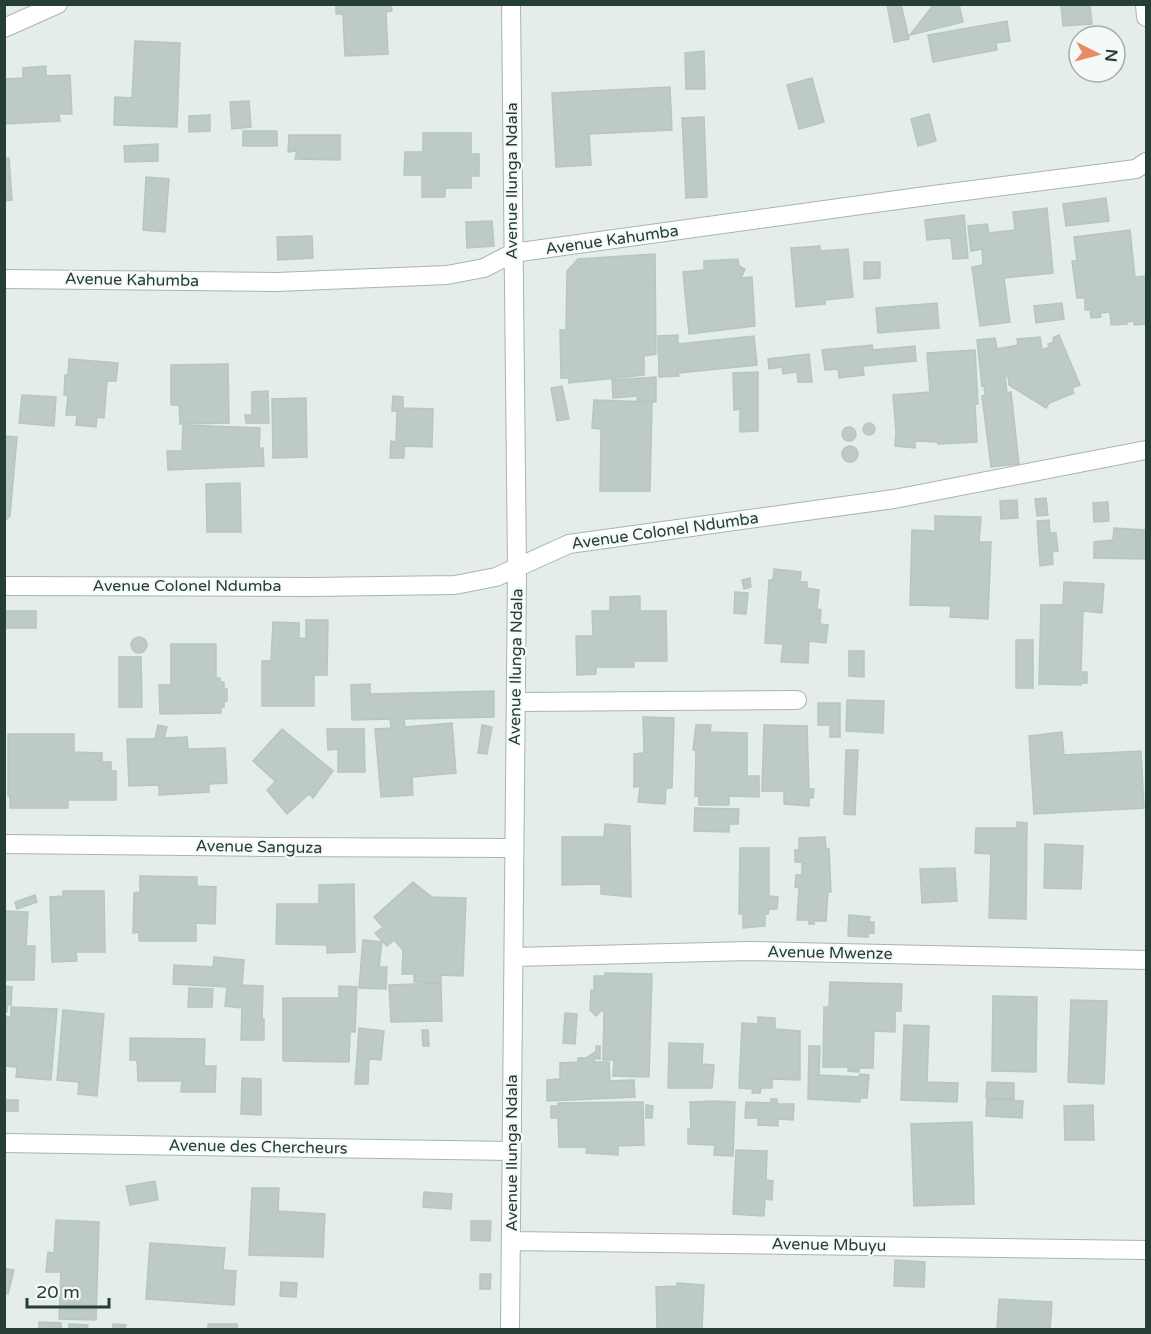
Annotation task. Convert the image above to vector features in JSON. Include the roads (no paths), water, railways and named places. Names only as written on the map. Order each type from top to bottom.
[{"type":"street","name":"Avenue Ilunga Ndala","points":[[510,1329],[517,569],[511,4]]},
{"type":"street","points":[[1145,4],[1146,17]]},
{"type":"street","points":[[4,28],[50,6]]},
{"type":"street","name":"Avenue Kahumba","points":[[4,279],[276,282],[447,275],[483,268],[513,254],[1136,169],[1146,162]]},
{"type":"street","name":"Avenue Colonel Ndumba","points":[[4,585],[310,587],[455,585],[496,577],[569,544],[894,499],[1146,450]]},
{"type":"street","points":[[516,702],[797,700]]},
{"type":"street","name":"Avenue Sanguza","points":[[4,844],[270,848],[514,848]]},
{"type":"street","name":"Avenue Mwenze","points":[[514,957],[749,951],[1146,960]]},
{"type":"street","name":"Avenue des Chercheurs","points":[[4,1143],[512,1151]]},
{"type":"street","name":"Avenue Mbuyu","points":[[512,1240],[1146,1250]]}]
